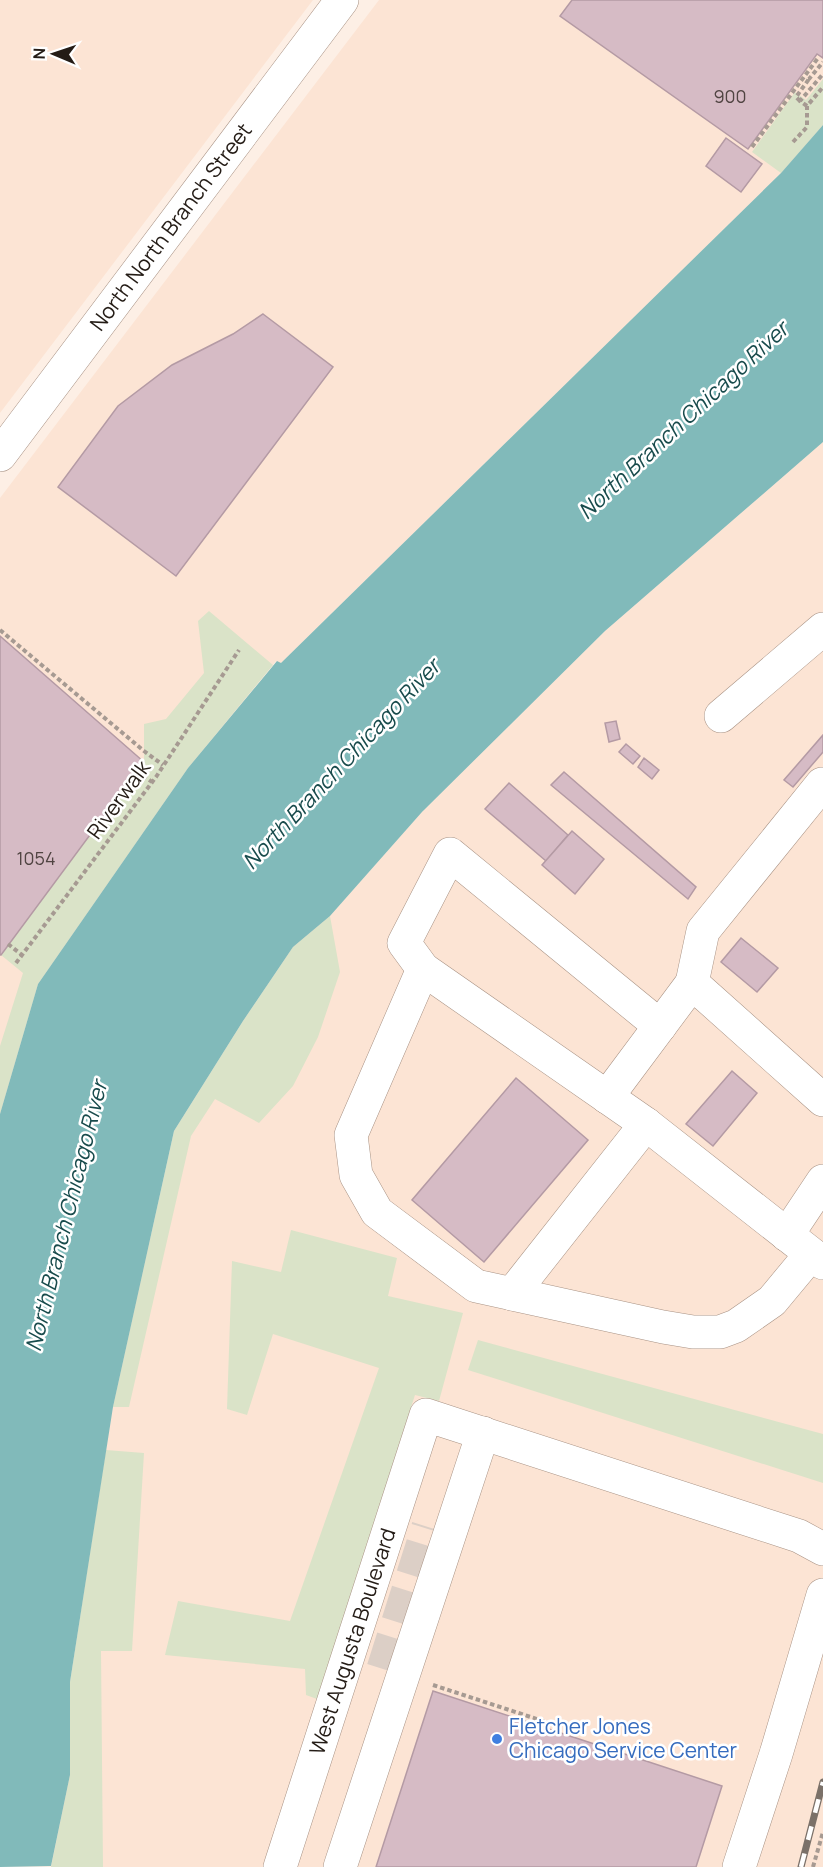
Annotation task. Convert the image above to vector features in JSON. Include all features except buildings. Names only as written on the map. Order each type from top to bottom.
[{"type":"street","name":"North North Branch Street","points":[[0,455],[342,0]]},
{"type":"street","points":[[720,716],[823,629]]},
{"type":"street","points":[[607,1097],[692,983],[703,931],[823,789]]},
{"type":"street","points":[[660,1026],[450,855],[404,944],[423,969],[646,1124],[807,1251]]},
{"type":"street","points":[[423,969],[351,1135],[356,1175],[377,1212],[476,1287],[663,1327],[693,1332],[720,1332],[736,1326],[772,1301],[807,1251],[823,1181]]},
{"type":"street","points":[[692,983],[823,1100]]},
{"type":"street","points":[[512,1294],[646,1124]]},
{"type":"street","name":"West Augusta Boulevard","points":[[280,1867],[317,1723],[426,1415],[472,1430]]},
{"type":"street","points":[[428,1527],[472,1430]]},
{"type":"street","points":[[472,1430],[799,1536],[823,1549]]},
{"type":"street","points":[[340,1867],[371,1772],[472,1430]]},
{"type":"street","points":[[739,1867],[776,1754],[823,1595]]},
{"type":"street","points":[[371,1772],[370,1709],[383,1669]]},
{"type":"path","points":[[807,106],[796,98],[818,58]]},
{"type":"path","points":[[752,147],[807,78],[823,62]]},
{"type":"path","points":[[800,101],[823,74]]},
{"type":"path","points":[[793,142],[807,128],[807,106],[823,87]]},
{"type":"path","points":[[0,630],[163,765]]},
{"type":"path","name":"Riverwalk","points":[[16,963],[152,782],[239,650]]},
{"type":"path","points":[[137,771],[152,782]]},
{"type":"path","points":[[8,944],[22,954]]},
{"type":"path","points":[[430,1684],[546,1722]]},
{"type":"path","points":[[813,1867],[823,1832]]},
{"type":"shaded area","points":[[0,0],[313,0],[0,413]]},
{"type":"shaded area","points":[[379,0],[823,0],[823,125],[781,173],[280,664],[276,661],[188,768],[38,984],[0,1114],[0,498]]},
{"type":"shaded area","points":[[823,442],[823,1867],[51,1867],[70,1775],[83,1594],[113,1407],[149,1241],[221,1059],[293,947],[330,916],[422,812],[605,631]]},
{"type":"green space","points":[[823,79],[823,125],[781,173],[752,152],[795,92],[806,100]]},
{"type":"green space","points":[[209,611],[273,665],[188,768],[38,984],[0,1114],[0,1046],[23,973],[1,955],[144,762],[144,724],[166,719],[204,673],[198,621]]},
{"type":"green space","points":[[330,916],[340,972],[318,1037],[293,1086],[259,1123],[215,1099],[191,1136],[129,1407],[113,1407],[174,1131],[293,947]]},
{"type":"green space","points":[[291,1230],[397,1258],[388,1296],[463,1313],[439,1401],[415,1395],[317,1699],[306,1695],[305,1669],[165,1655],[178,1601],[290,1621],[379,1368],[273,1334],[247,1415],[227,1409],[232,1261],[281,1272]]},
{"type":"green space","points":[[478,1340],[823,1434],[823,1483],[468,1370]]},
{"type":"green space","points":[[106,1450],[144,1453],[132,1651],[101,1651],[103,1867],[51,1867],[70,1775],[70,1682]]},
{"type":"water","name":"North Branch Chicago River","points":[[823,125],[823,442],[605,631],[422,812],[330,916],[293,947],[174,1131],[113,1407],[70,1682],[70,1775],[51,1866],[0,1867],[0,1114],[38,984],[188,768],[277,661],[281,663],[781,173]]},
{"type":"tunnel","points":[[383,1669],[428,1527]]},
{"type":"railway","points":[[801,1867],[823,1782]]},
{"type":"place","name":"Fletcher Jones Chicago Service Center","points":[[497,1739]]}]
